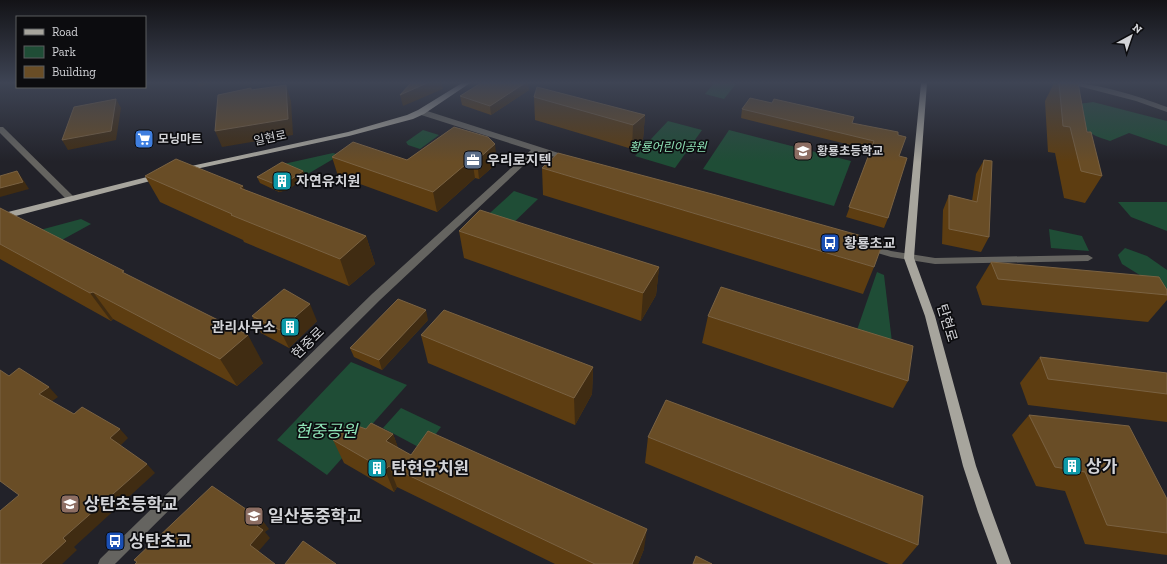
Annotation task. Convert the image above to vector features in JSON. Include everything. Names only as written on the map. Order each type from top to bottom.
[{"type":"main road","name":"일현로","points":[[0,217],[193,167],[350,134],[397,121],[425,109]]},
{"type":"main road","name":"탄현로","points":[[922,109],[909,258],[917,277],[945,368],[979,494],[1004,564]]},
{"type":"street","points":[[421,112],[575,160]]},
{"type":"street","points":[[0,129],[70,198]]},
{"type":"street","name":"현중로","points":[[105,564],[376,297],[536,149]]},
{"type":"street","points":[[860,245],[909,258],[935,261],[1088,258]]},
{"type":"green space","points":[[1079,109],[1122,109],[1167,121],[1167,146],[1129,133],[1110,141],[1095,136],[1086,130],[1081,120]]},
{"type":"green space","name":"황룡어린이공원","points":[[668,121],[702,130],[675,168],[635,156]]},
{"type":"green space","points":[[423,130],[439,135],[420,149],[408,145],[406,142]]},
{"type":"green space","points":[[729,130],[851,161],[834,206],[703,169]]},
{"type":"green space","points":[[333,153],[340,155],[306,175],[279,165]]},
{"type":"green space","points":[[514,191],[538,199],[505,231],[480,222]]},
{"type":"green space","points":[[1118,202],[1167,202],[1167,231],[1131,217]]},
{"type":"green space","points":[[81,219],[91,224],[60,241],[40,230]]},
{"type":"green space","points":[[1049,229],[1082,236],[1089,251],[1051,248]]},
{"type":"green space","points":[[1125,248],[1147,256],[1167,270],[1167,290],[1122,264],[1118,255]]},
{"type":"green space","points":[[877,272],[884,275],[892,342],[857,330]]},
{"type":"green space","name":"현중공원","points":[[351,362],[407,385],[327,475],[277,440]]},
{"type":"green space","points":[[401,408],[441,427],[424,450],[383,428]]},
{"type":"building","points":[[73,109],[114,109],[111,131],[62,140]]},
{"type":"building","points":[[217,109],[287,109],[288,119],[215,131]]},
{"type":"building","points":[[578,109],[623,109],[645,115],[633,125]]},
{"type":"building","points":[[743,109],[820,109],[854,117],[852,123],[898,132],[898,135],[906,137],[899,156],[907,158],[888,218],[849,207],[874,141]]},
{"type":"building","points":[[1061,109],[1083,109],[1087,132],[1091,132],[1102,176],[1081,171],[1070,127],[1063,126]]},
{"type":"building","points":[[454,127],[488,137],[495,144],[477,160],[472,159],[433,192],[332,157],[353,142],[407,160]]},
{"type":"building","points":[[558,153],[716,195],[883,242],[874,267],[542,168]]},
{"type":"building","points":[[176,159],[243,186],[240,188],[366,236],[340,259],[231,215],[232,214],[145,176]]},
{"type":"building","points":[[984,160],[992,161],[989,237],[949,229],[949,195],[977,202]]},
{"type":"building","points":[[282,162],[303,171],[284,184],[277,185],[257,177]]},
{"type":"building","points":[[17,171],[23,182],[0,188],[0,176]]},
{"type":"building","points":[[0,208],[124,271],[122,272],[248,335],[220,359],[93,292],[90,293],[0,244]]},
{"type":"building","points":[[480,210],[659,267],[643,293],[459,231]]},
{"type":"building","points":[[991,262],[1159,277],[1167,290],[1167,295],[998,279]]},
{"type":"building","points":[[721,287],[913,346],[908,381],[708,316]]},
{"type":"building","points":[[284,289],[310,304],[280,330],[252,316]]},
{"type":"building","points":[[398,299],[426,310],[379,360],[350,348]]},
{"type":"building","points":[[444,310],[593,367],[574,398],[421,335]]},
{"type":"building","points":[[1040,357],[1167,373],[1167,394],[1048,379]]},
{"type":"building","points":[[19,368],[49,387],[39,394],[74,414],[82,407],[120,429],[110,438],[147,464],[63,538],[66,541],[41,564],[0,564],[0,511],[19,495],[0,481],[0,370],[9,376]]},
{"type":"building","points":[[666,400],[923,496],[918,545],[648,437]]},
{"type":"building","points":[[1029,415],[1129,426],[1167,499],[1167,533],[1107,525],[1085,472],[1055,467]]},
{"type":"building","points":[[349,423],[366,429],[371,423],[393,434],[386,441],[411,455],[428,431],[647,529],[632,564],[595,564],[389,466],[385,470],[333,440]]},
{"type":"building","points":[[212,486],[262,520],[257,526],[263,530],[250,545],[275,564],[135,564],[137,562],[134,560]]},
{"type":"building","points":[[303,541],[336,564],[285,564]]},
{"type":"building","points":[[696,556],[712,564],[693,564]]},
{"type":"place","name":"모닝마트","points":[[144,139]]},
{"type":"place","name":"황룡초등학교","points":[[803,151]]},
{"type":"place","name":"우리로지텍","points":[[473,160]]},
{"type":"place","name":"자연유치원","points":[[282,181]]},
{"type":"place","name":"황룡초교","points":[[830,243]]},
{"type":"place","name":"관리사무소","points":[[290,327]]},
{"type":"place","name":"상가","points":[[1072,466]]},
{"type":"place","name":"탄현유치원","points":[[377,468]]},
{"type":"place","name":"상탄초등학교","points":[[70,504]]},
{"type":"place","name":"일산동중학교","points":[[254,516]]},
{"type":"place","name":"상탄초교","points":[[115,541]]}]
